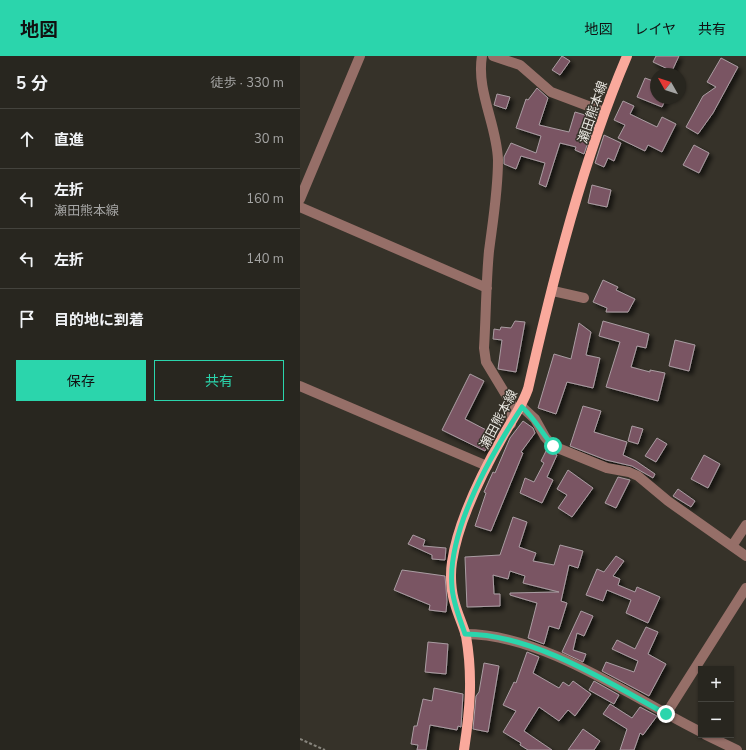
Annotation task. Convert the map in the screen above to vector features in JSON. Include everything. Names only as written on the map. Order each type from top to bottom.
[{"type":"main road","name":"瀬田熊本線","points":[[464,750],[471,692],[471,672],[465,634],[455,604],[452,586],[452,563],[458,538],[471,501],[487,466],[522,407],[528,389],[574,210],[604,112],[627,56]]},
{"type":"street","points":[[300,199],[360,56]]},
{"type":"street","points":[[482,56],[482,79],[492,119],[498,159],[497,198],[487,288],[484,348],[486,362],[512,405],[511,424]]},
{"type":"street","points":[[493,56],[520,65],[551,92],[604,112]]},
{"type":"street","points":[[300,207],[487,288]]},
{"type":"street","points":[[552,291],[584,298]]},
{"type":"street","points":[[300,386],[487,466]]},
{"type":"street","points":[[522,407],[535,419],[546,438],[553,446],[607,468],[629,472],[638,476],[661,496],[746,556]]},
{"type":"street","points":[[732,546],[746,525]]},
{"type":"street","points":[[666,714],[746,588]]},
{"type":"street","points":[[465,634],[485,634],[548,653],[610,683],[698,730]]},
{"type":"street","points":[[712,738],[737,750]]},
{"type":"path","points":[[300,739],[325,750]]},
{"type":"building","points":[[562,56],[570,61],[560,75],[552,70]]},
{"type":"building","points":[[656,56],[679,56],[673,68],[666,68],[653,62]]},
{"type":"building","points":[[721,58],[738,67],[713,113],[698,134],[686,127],[703,96],[716,87],[707,82]]},
{"type":"building","points":[[645,78],[650,80],[650,102],[637,97]]},
{"type":"building","points":[[537,88],[548,98],[539,125],[569,132],[575,112],[585,115],[586,112],[597,116],[584,154],[575,150],[576,147],[560,143],[546,187],[539,184],[545,163],[521,156],[516,169],[504,164],[504,157],[511,143],[536,153],[541,136],[516,128],[526,99],[528,100]]},
{"type":"building","points":[[497,94],[510,97],[506,109],[494,105]]},
{"type":"building","points":[[623,101],[634,106],[630,114],[657,127],[662,117],[676,124],[662,152],[648,145],[645,151],[618,138],[625,125],[614,120]]},
{"type":"building","points":[[654,104],[663,104],[662,107]]},
{"type":"building","points":[[604,135],[621,143],[614,161],[608,158],[604,167],[595,163]]},
{"type":"building","points":[[694,145],[709,153],[699,173],[683,165]]},
{"type":"building","points":[[592,185],[611,190],[607,207],[588,203]]},
{"type":"building","points":[[603,280],[618,287],[616,290],[635,299],[628,312],[606,312],[607,308],[593,302]]},
{"type":"building","points":[[515,321],[525,322],[516,372],[498,369],[502,340],[493,339],[494,329],[500,330],[501,327],[511,328]]},
{"type":"building","points":[[603,321],[649,334],[646,348],[637,346],[631,367],[650,372],[650,370],[665,373],[658,401],[606,387],[620,342],[599,336]]},
{"type":"building","points":[[579,323],[591,332],[586,355],[600,358],[593,388],[567,382],[556,414],[538,408],[554,354],[571,359]]},
{"type":"building","points":[[675,340],[695,345],[689,371],[669,366]]},
{"type":"building","points":[[470,374],[484,381],[465,419],[494,434],[485,451],[442,430]]},
{"type":"building","points":[[583,406],[601,411],[594,432],[627,442],[623,455],[636,461],[655,474],[653,478],[632,466],[606,460],[570,446]]},
{"type":"building","points":[[523,421],[533,428],[535,433],[521,452],[523,453],[491,531],[475,526],[486,493],[484,492],[493,472],[495,473],[510,438]]},
{"type":"building","points":[[632,426],[643,429],[638,444],[628,441]]},
{"type":"building","points":[[657,438],[667,444],[656,462],[645,456]]},
{"type":"building","points":[[547,449],[557,455],[547,477],[553,480],[542,503],[520,493],[525,478],[534,482],[544,463],[541,461]]},
{"type":"building","points":[[704,455],[720,464],[708,488],[691,479]]},
{"type":"building","points":[[568,470],[593,488],[572,517],[558,508],[567,495],[557,489]]},
{"type":"building","points":[[618,477],[630,480],[616,508],[605,503]]},
{"type":"building","points":[[678,489],[695,501],[691,507],[673,496]]},
{"type":"building","points":[[513,517],[527,522],[519,547],[536,553],[533,561],[554,565],[560,545],[583,551],[578,568],[569,565],[561,601],[567,603],[559,629],[549,626],[544,644],[528,638],[537,603],[510,595],[510,593],[559,592],[523,583],[525,576],[510,571],[508,579],[493,575],[494,594],[500,594],[500,606],[467,607],[465,557],[500,555]]},
{"type":"building","points":[[413,535],[425,540],[423,546],[446,548],[445,560],[432,559],[432,555],[408,544]]},
{"type":"building","points":[[616,556],[624,561],[613,576],[620,579],[618,585],[635,592],[637,587],[660,597],[648,623],[626,613],[631,600],[607,590],[603,601],[586,595],[597,569],[604,572]]},
{"type":"building","points":[[402,570],[445,576],[447,601],[446,612],[429,610],[430,605],[394,590]]},
{"type":"building","points":[[581,611],[593,616],[584,636],[577,633],[573,650],[586,654],[583,662],[562,652]]},
{"type":"building","points":[[646,627],[658,632],[648,654],[666,664],[649,696],[602,671],[606,662],[634,672],[638,661],[612,649],[617,640],[635,649]]},
{"type":"building","points":[[428,642],[448,644],[446,674],[425,672]]},
{"type":"building","points":[[527,652],[539,657],[533,673],[559,688],[563,682],[569,686],[573,681],[591,694],[575,716],[568,710],[559,721],[539,707],[524,731],[552,750],[528,750],[520,745],[521,743],[503,732],[516,711],[503,705],[514,682],[516,683]]},
{"type":"building","points":[[484,663],[499,666],[488,732],[473,729],[476,696],[479,692]]},
{"type":"building","points":[[594,681],[619,695],[614,704],[589,690]]},
{"type":"building","points":[[434,688],[463,694],[461,727],[458,726],[457,730],[430,725],[426,750],[417,750],[418,745],[411,744],[414,726],[417,726],[423,699],[432,701]]},
{"type":"building","points":[[610,704],[632,718],[640,707],[657,716],[643,735],[640,733],[634,750],[620,750],[627,729],[603,714]]},
{"type":"building","points":[[583,729],[600,741],[594,750],[568,750]]},
{"type":"route","points":[[553,446],[546,438],[535,419],[522,407],[503,436],[487,466],[471,501],[458,538],[452,563],[452,586],[455,604],[465,634],[485,634],[526,645],[548,653],[610,683],[666,714]]}]
